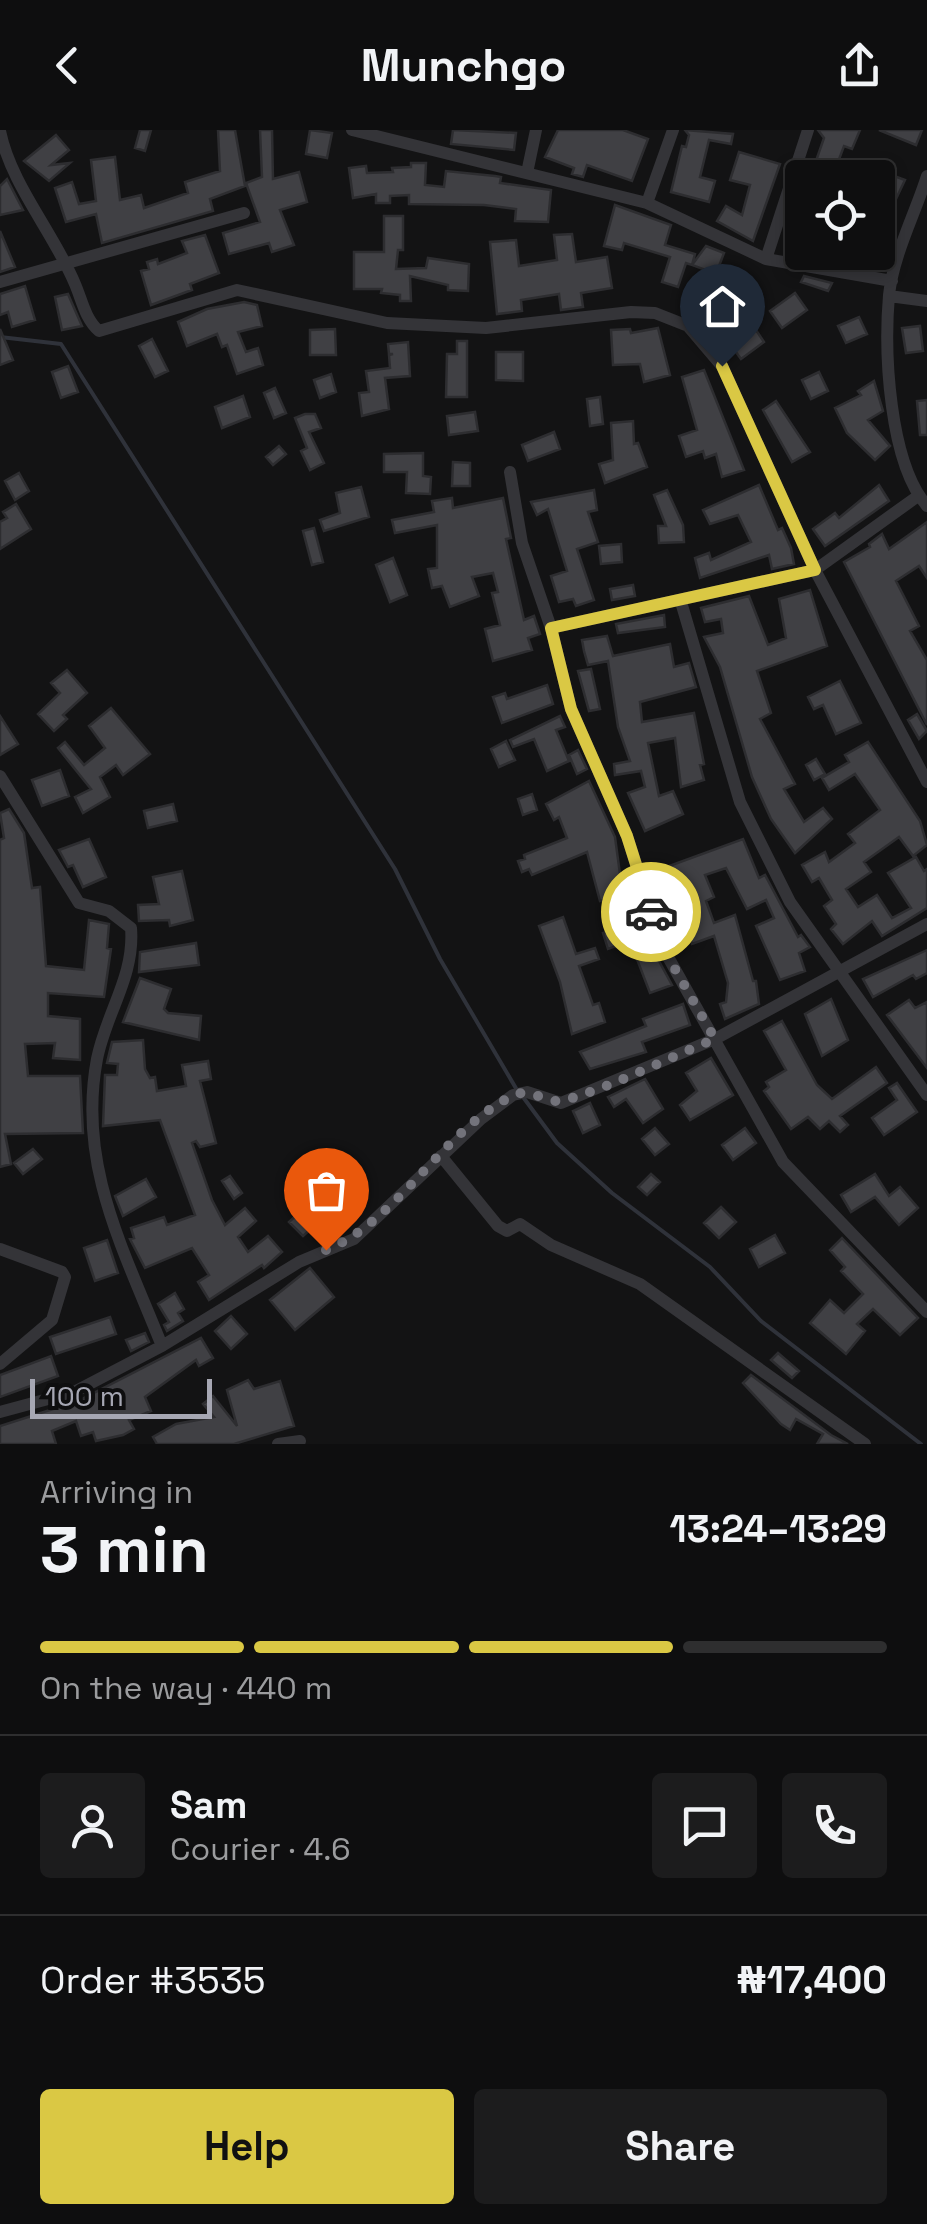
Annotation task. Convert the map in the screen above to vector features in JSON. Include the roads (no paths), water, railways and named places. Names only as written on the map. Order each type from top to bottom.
[{"type":"street","points":[[352,130],[647,203],[766,260],[891,288],[927,302]]},
{"type":"street","points":[[526,173],[536,130]]},
{"type":"street","points":[[647,203],[673,130]]},
{"type":"street","points":[[766,260],[808,130]]},
{"type":"street","points":[[0,131],[16,173],[68,265],[90,323],[99,331],[237,290],[387,324],[486,328],[631,312],[673,318],[696,334],[722,366],[815,570],[927,782]]},
{"type":"street","points":[[551,628],[815,570],[923,501],[902,465],[891,375],[891,288],[927,176]]},
{"type":"street","points":[[0,282],[244,213]]},
{"type":"street","points":[[510,472],[522,543],[551,628],[571,709],[627,836],[663,948],[783,1162],[927,1312]]},
{"type":"street","points":[[681,602],[740,802],[790,902],[927,1095]]},
{"type":"street","points":[[0,776],[80,903],[109,912],[131,928],[133,952],[101,1039],[90,1097],[95,1170],[162,1346]]},
{"type":"street","points":[[0,1412],[74,1392],[162,1346],[299,1262],[354,1239],[441,1156],[520,1094],[560,1102],[715,1039],[927,924]]},
{"type":"street","points":[[441,1156],[498,1226],[507,1231],[520,1224],[530,1227],[551,1245],[640,1284],[865,1444]]},
{"type":"street","points":[[0,1250],[62,1272],[65,1278],[52,1320],[0,1364]]},
{"type":"street","points":[[278,1444],[300,1441]]},
{"type":"waterway","points":[[0,337],[61,344],[395,869],[440,959],[517,1090]]},
{"type":"waterway","points":[[523,1097],[557,1143],[612,1193],[710,1267],[761,1321],[921,1444]]}]
